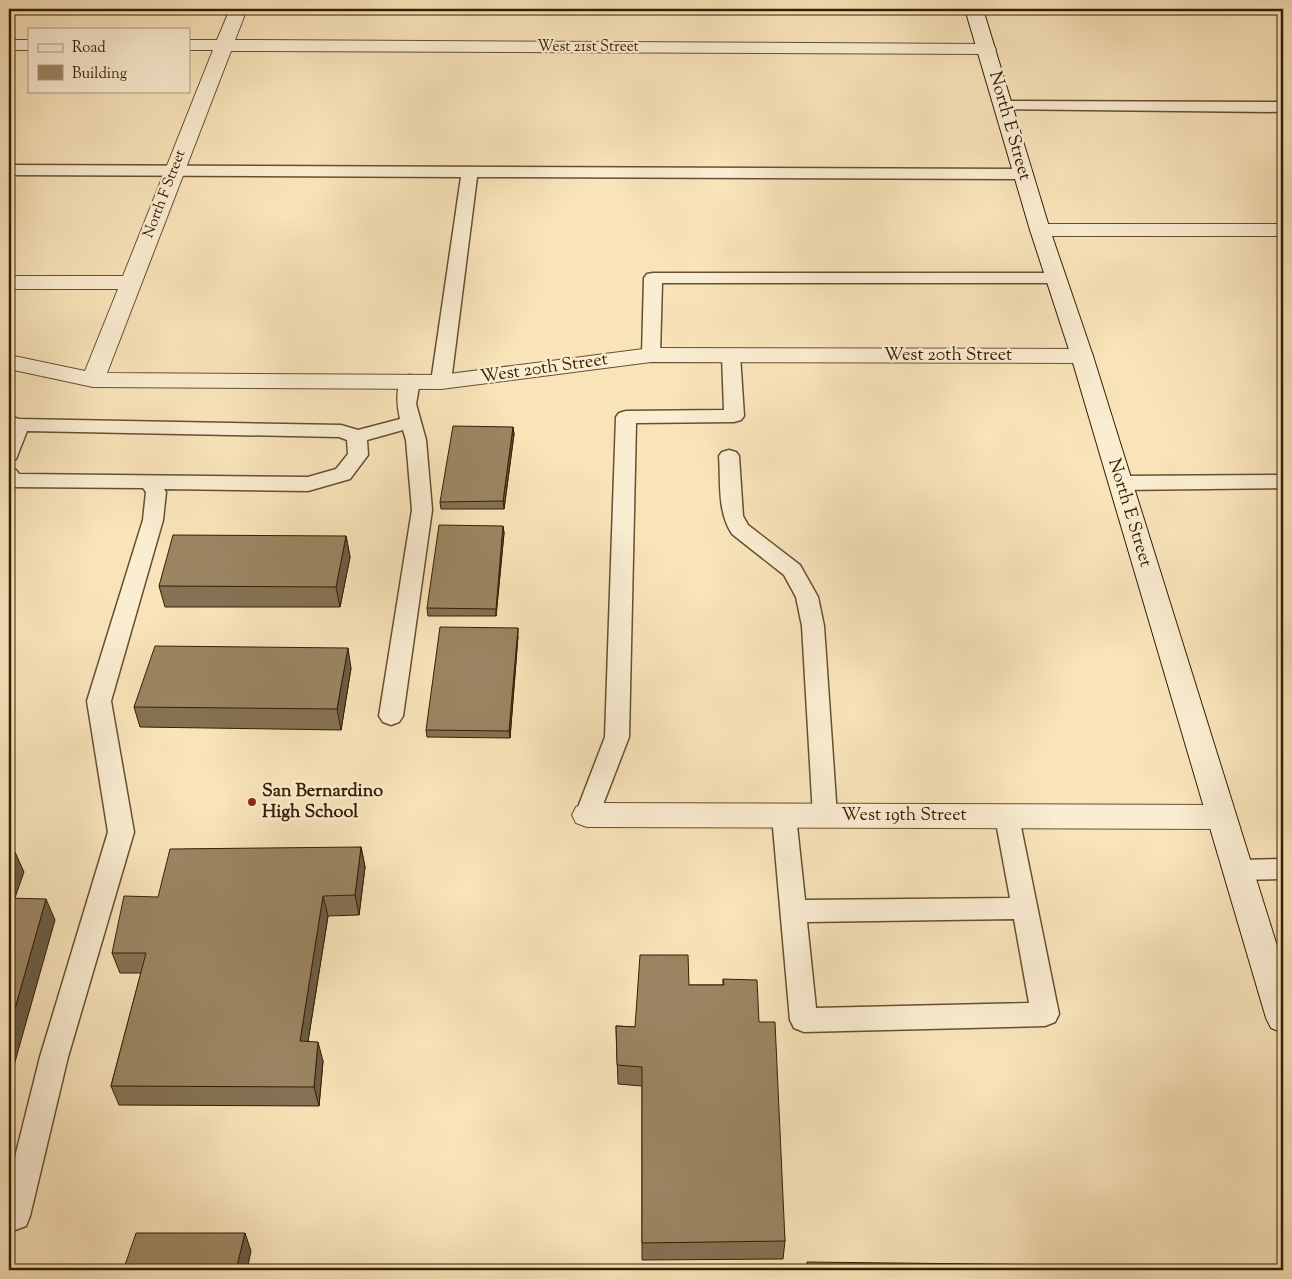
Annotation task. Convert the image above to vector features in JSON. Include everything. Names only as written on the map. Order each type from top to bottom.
[{"type":"street","name":"North F Street","points":[[93,380],[238,9]]},
{"type":"street","name":"North E Street","points":[[974,9],[1040,230],[1082,356],[1283,1018]]},
{"type":"street","points":[[9,45],[28,45]]},
{"type":"street","name":"West 21st Street","points":[[190,45],[987,49]]},
{"type":"street","points":[[1040,230],[1283,230]]},
{"type":"street","points":[[9,282],[130,283]]},
{"type":"street","name":"West 20th Street","points":[[9,362],[93,380],[441,382],[651,356],[731,354],[1082,356]]},
{"type":"street","name":"West 19th Street","points":[[587,815],[1221,817]]},
{"type":"lane","points":[[1004,106],[1283,107]]},
{"type":"lane","points":[[9,170],[1023,174]]},
{"type":"lane","points":[[441,382],[470,171]]},
{"type":"lane","points":[[651,356],[653,278],[1056,278]]},
{"type":"lane","points":[[587,815],[617,737],[626,417],[734,416],[731,354]]},
{"type":"lane","points":[[391,716],[422,510],[416,440],[406,404],[410,382]]},
{"type":"lane","points":[[9,456],[18,434],[13,423],[341,431],[357,437],[411,422]]},
{"type":"lane","points":[[11,478],[308,484],[343,474],[358,455],[357,437]]},
{"type":"lane","points":[[729,456],[733,516],[739,529],[792,570],[807,597],[813,626],[825,816]]},
{"type":"lane","points":[[1120,483],[1283,481]]},
{"type":"lane","points":[[15,1216],[54,1057],[121,832],[99,701],[153,520],[156,492],[149,482]]},
{"type":"lane","points":[[784,816],[804,1020],[1045,1014],[1007,817]]},
{"type":"lane","points":[[1237,870],[1283,869]]},
{"type":"lane","points":[[794,910],[1025,908]]},
{"type":"building","points":[[453,426],[513,427],[503,501],[440,502]]},
{"type":"building","points":[[439,525],[503,526],[496,609],[427,608]]},
{"type":"building","points":[[173,535],[346,536],[336,587],[159,586]]},
{"type":"building","points":[[440,627],[518,628],[509,731],[426,730]]},
{"type":"building","points":[[155,646],[348,648],[337,709],[134,707]]},
{"type":"building","points":[[361,847],[355,895],[323,896],[300,1041],[318,1042],[314,1087],[111,1086],[146,953],[112,953],[124,896],[158,897],[170,849]]},
{"type":"building","points":[[9,851],[15,852],[9,869]]},
{"type":"building","points":[[9,898],[46,899],[9,1030]]},
{"type":"building","points":[[640,955],[688,955],[689,985],[724,985],[723,979],[757,980],[759,1022],[775,1022],[785,1241],[642,1243],[642,1067],[617,1065],[616,1026],[635,1027]]},
{"type":"building","points":[[136,1233],[245,1233],[236,1270],[91,1270],[124,1268]]},
{"type":"building","points":[[807,1262],[1158,1266],[1159,1270],[807,1270]]},
{"type":"place","name":"San Bernardino High School","points":[[252,802]]}]
